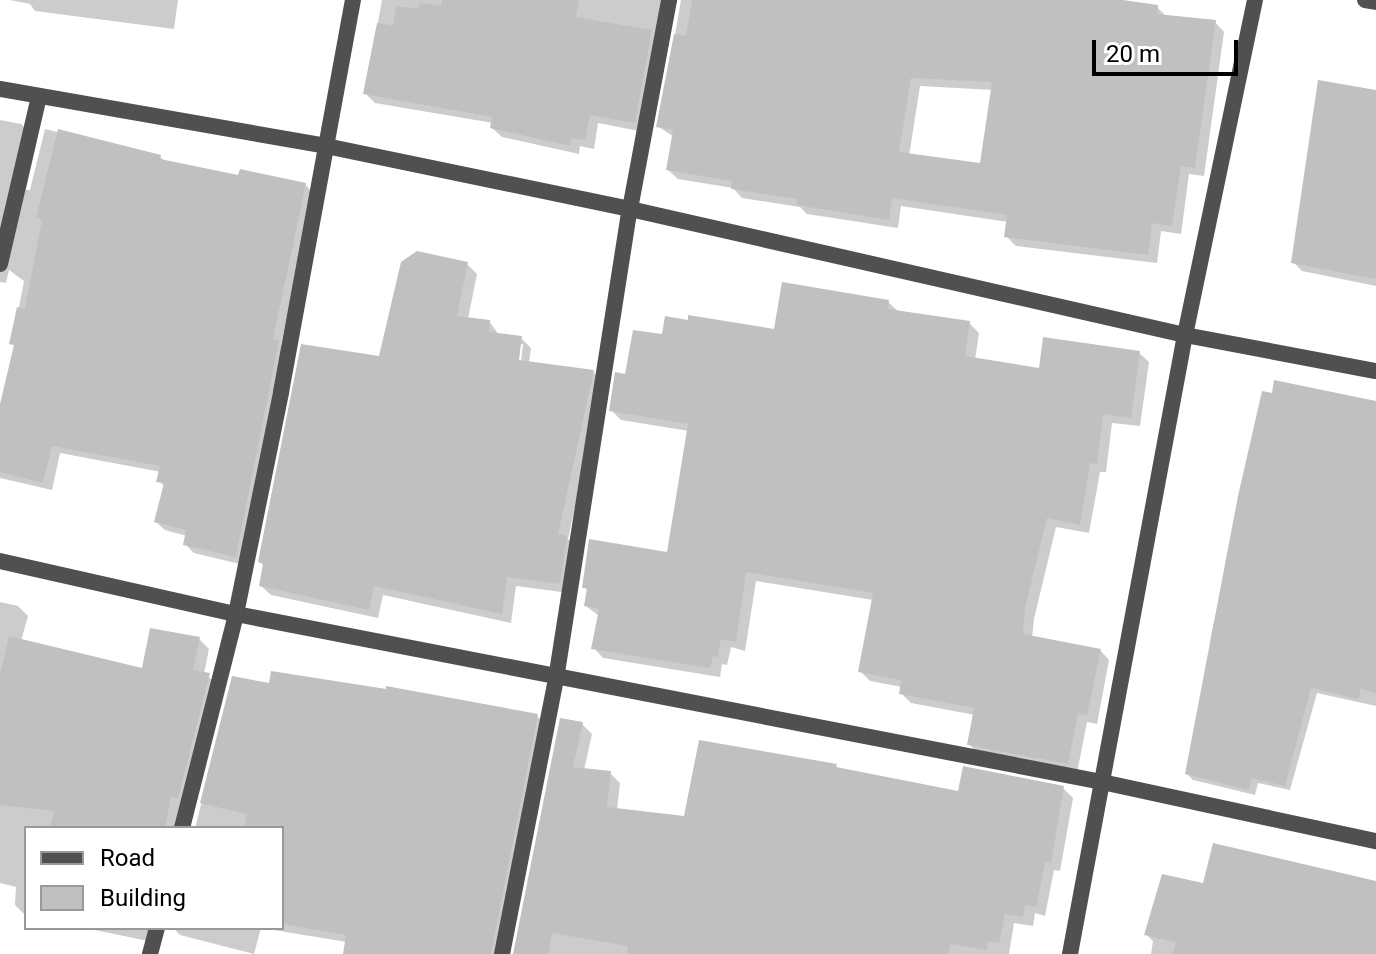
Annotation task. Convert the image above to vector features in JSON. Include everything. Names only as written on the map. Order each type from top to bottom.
[{"type":"street","points":[[183,826],[236,614],[353,0]]},
{"type":"street","points":[[502,954],[556,679],[630,209],[669,0]]},
{"type":"street","points":[[1070,954],[1185,335],[1255,0]]},
{"type":"street","points":[[1365,0],[1376,2]]},
{"type":"street","points":[[0,89],[326,146],[630,209],[1185,335],[1376,371]]},
{"type":"street","points":[[0,264],[39,97]]},
{"type":"street","points":[[0,561],[236,614],[556,679],[1102,782],[1376,841]]},
{"type":"street","points":[[150,954],[156,930]]},
{"type":"building","points":[[442,0],[579,0],[576,17],[652,30],[635,123],[590,115],[585,140],[571,138],[570,146],[490,128],[492,117],[363,94],[377,23],[393,26],[396,6],[419,9],[420,3],[441,6]]},
{"type":"building","points":[[692,0],[1123,0],[1158,5],[1157,14],[1216,20],[1195,168],[1181,166],[1172,226],[1152,223],[1148,255],[1004,237],[1007,215],[892,198],[889,220],[796,205],[797,199],[731,189],[732,181],[666,170],[673,130],[656,127],[674,34],[686,36]],"holes":[[[911,78],[992,82],[980,163],[899,152]]]},
{"type":"building","points":[[1318,80],[1376,90],[1376,279],[1291,263]]},
{"type":"building","points":[[58,129],[161,155],[160,159],[238,175],[240,169],[306,183],[273,339],[279,340],[236,557],[183,545],[186,530],[154,522],[164,483],[156,482],[160,466],[52,446],[43,483],[0,472],[0,404],[14,345],[9,344],[17,307],[25,309],[42,220],[36,218]]},
{"type":"building","points":[[417,251],[468,262],[457,316],[490,320],[489,332],[522,336],[519,360],[594,370],[558,534],[567,536],[560,584],[507,577],[502,614],[374,586],[369,610],[259,586],[263,564],[258,562],[301,344],[379,356],[401,262]]},
{"type":"building","points":[[782,282],[889,300],[888,309],[970,321],[965,356],[1039,368],[1043,337],[1140,351],[1131,418],[1103,414],[1097,464],[1090,463],[1080,525],[1047,518],[1025,608],[1023,634],[1101,649],[1087,715],[1078,713],[1068,764],[967,745],[974,708],[899,694],[901,680],[858,672],[873,593],[746,572],[736,642],[721,639],[718,657],[713,656],[710,668],[591,649],[599,609],[584,606],[587,588],[582,588],[589,539],[667,552],[688,424],[609,411],[615,372],[625,374],[633,330],[662,334],[665,316],[688,320],[688,315],[774,329]]},
{"type":"building","points":[[1274,380],[1376,401],[1376,693],[1360,689],[1359,699],[1311,688],[1285,786],[1252,778],[1249,790],[1185,774],[1238,496],[1262,391],[1272,393]]},
{"type":"building","points":[[150,628],[200,637],[193,670],[210,673],[178,798],[171,797],[165,826],[50,826],[54,811],[0,805],[0,674],[9,636],[142,668]]},
{"type":"building","points":[[271,671],[386,689],[386,686],[538,714],[491,954],[343,954],[346,935],[284,924],[284,826],[244,826],[247,814],[200,803],[232,676],[269,683]]},
{"type":"building","points":[[560,718],[583,722],[573,767],[611,771],[607,807],[684,816],[699,740],[837,764],[836,767],[958,791],[963,766],[1064,786],[1051,863],[1045,862],[1036,907],[1025,905],[1023,917],[1005,914],[999,943],[988,941],[987,950],[950,944],[948,954],[627,954],[628,946],[552,933],[548,954],[513,954]]},
{"type":"building","points":[[1213,843],[1376,881],[1376,954],[1173,954],[1176,942],[1144,935],[1162,874],[1203,883]]}]
